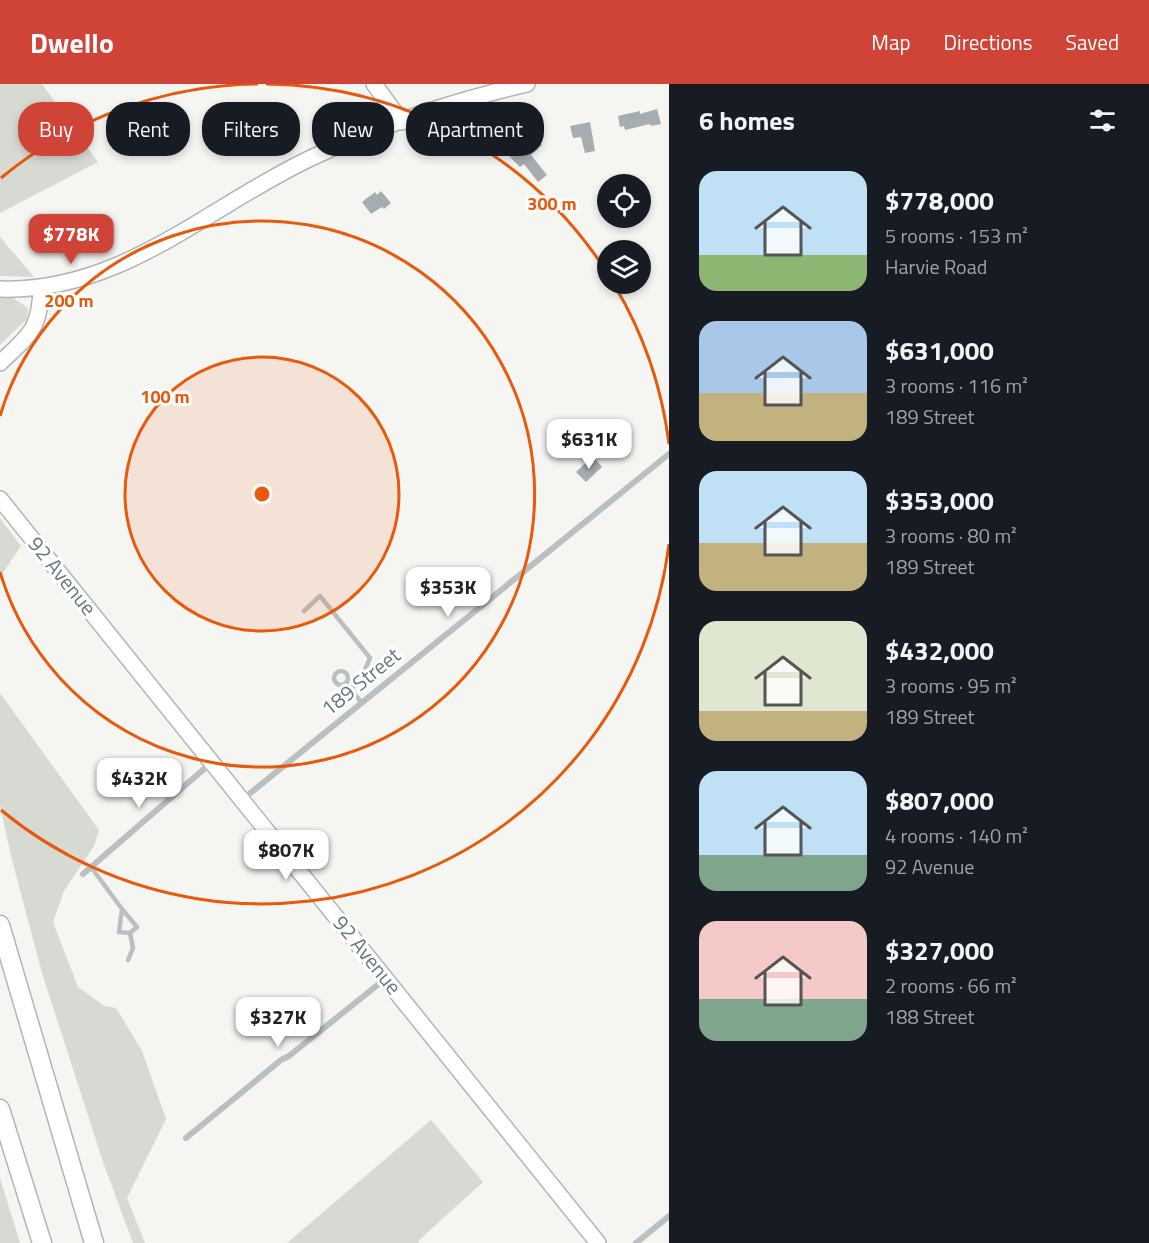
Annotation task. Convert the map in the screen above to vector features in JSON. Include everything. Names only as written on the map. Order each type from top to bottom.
[{"type":"highway","points":[[0,925],[94,1243]]},
{"type":"highway","points":[[0,957],[59,1126]]},
{"type":"highway","points":[[0,1109],[42,1243]]},
{"type":"street","points":[[374,84],[402,122]]},
{"type":"street","points":[[0,289],[41,288],[107,271],[135,258],[258,184],[311,158],[368,133],[463,101],[526,84]]},
{"type":"street","points":[[0,363],[35,327],[40,310],[41,288]]},
{"type":"street","name":"189 Street","points":[[242,800],[669,454]]},
{"type":"street","name":"92 Avenue","points":[[0,499],[598,1243]]},
{"type":"street","points":[[83,874],[211,762]]},
{"type":"street","points":[[186,1138],[385,979]]},
{"type":"street","points":[[636,1243],[669,1216]]},
{"type":"lane","points":[[304,611],[320,596],[370,658],[363,674],[351,690]]},
{"type":"lane","points":[[346,684],[362,703]]},
{"type":"lane","points":[[91,867],[137,927],[130,933],[119,932],[122,909]]},
{"type":"lane","points":[[128,960],[133,948],[130,933]]},
{"type":"shaded area","points":[[0,84],[42,84],[55,102],[18,102],[18,156],[94,156],[98,162],[0,213]]},
{"type":"shaded area","points":[[0,237],[34,277],[0,276]]},
{"type":"shaded area","points":[[7,294],[28,308],[27,319],[0,345],[0,295]]},
{"type":"shaded area","points":[[0,518],[21,546],[0,577]]},
{"type":"shaded area","points":[[0,693],[99,830],[94,846],[64,891],[53,922],[78,987],[104,1006],[116,1008],[142,1051],[166,1119],[127,1198],[145,1243],[133,1243],[103,1162],[42,973],[11,856],[0,805]]},
{"type":"shaded area","points":[[431,1120],[483,1182],[418,1241],[419,1243],[287,1243]]},
{"type":"shaded area","points":[[0,1178],[20,1243],[0,1243]]},
{"type":"building","points":[[657,109],[661,124],[651,126],[650,124],[625,130],[624,126],[620,127],[618,116],[640,111],[640,114]]},
{"type":"building","points":[[590,122],[595,151],[585,153],[581,137],[573,138],[570,126]]},
{"type":"building","points":[[509,156],[532,156],[547,175],[538,182],[524,164],[520,167]]},
{"type":"building","points":[[381,191],[391,203],[384,209],[382,207],[371,214],[362,202],[375,192],[377,195]]},
{"type":"building","points":[[49,225],[55,235],[37,250],[29,241]]},
{"type":"building","points":[[595,459],[602,467],[586,482],[576,472],[589,460],[592,462]]}]
